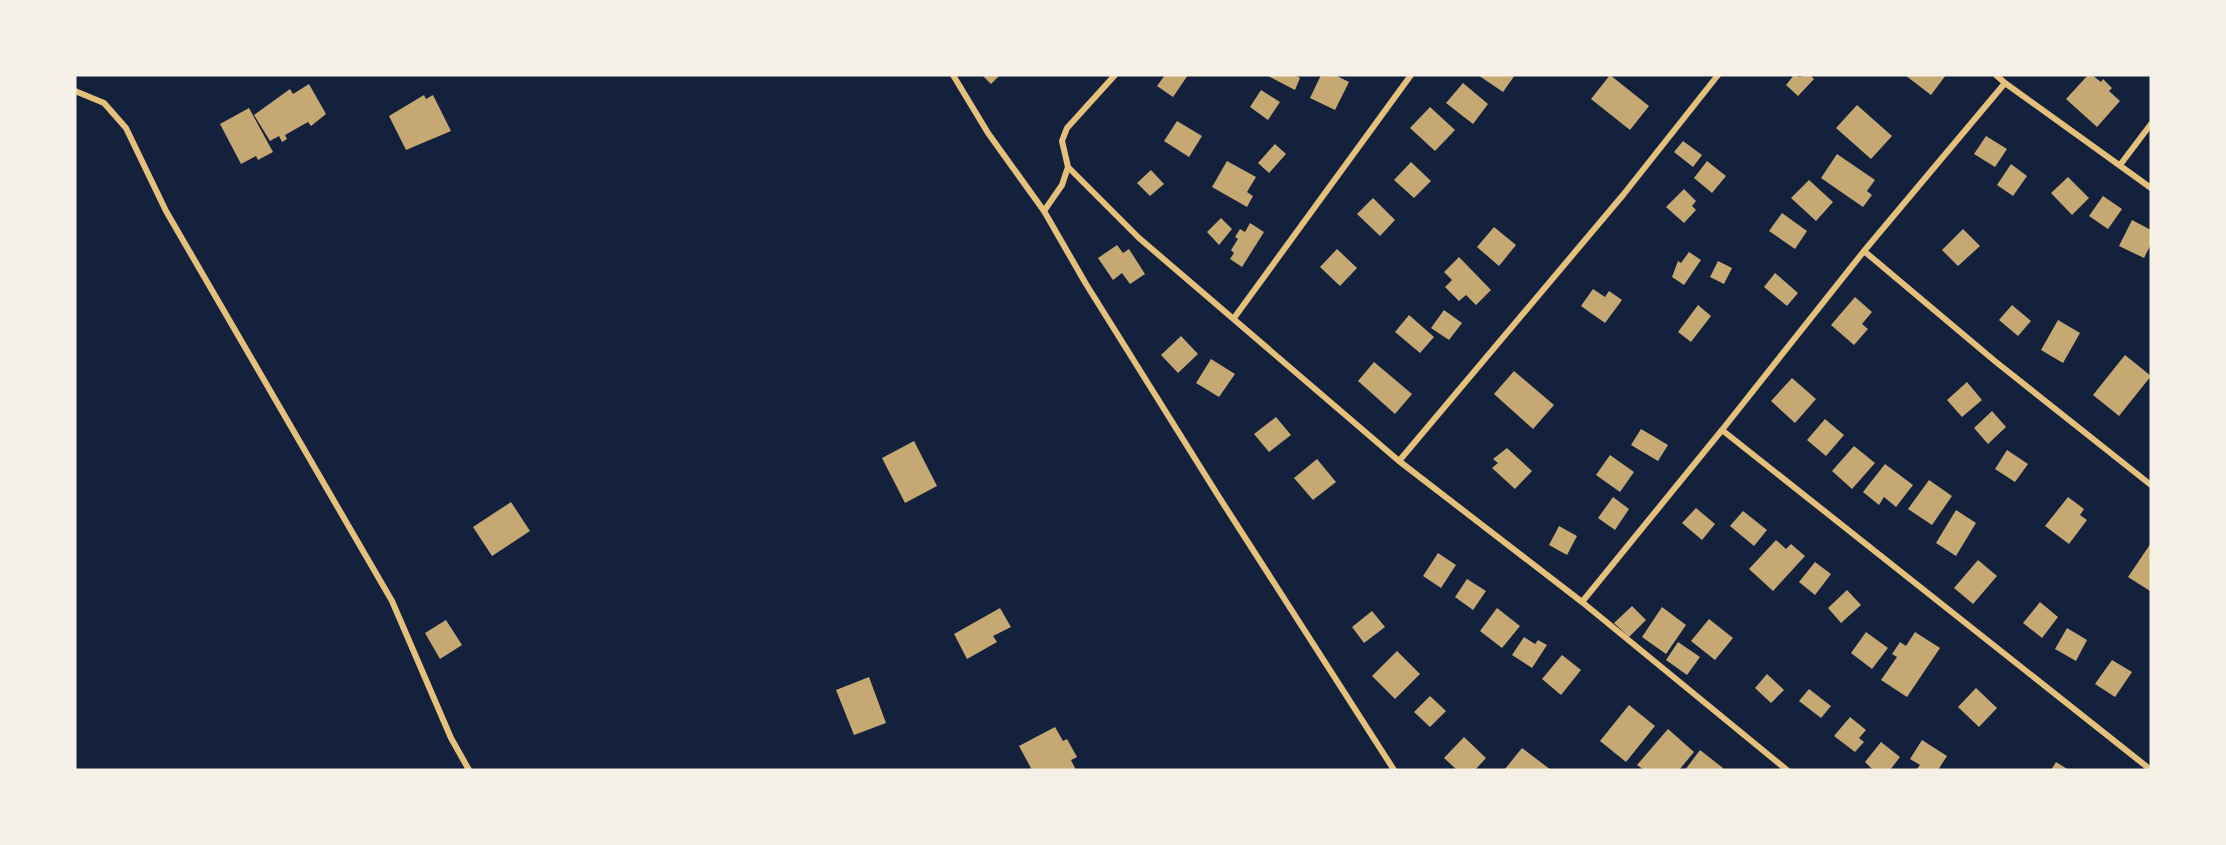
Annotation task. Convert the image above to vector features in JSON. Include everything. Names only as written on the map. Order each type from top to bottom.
[{"type":"street","points":[[953,75],[988,133],[1044,211],[1213,487],[1394,770]]},
{"type":"street","points":[[1044,211],[1062,185],[1068,167],[1062,141],[1067,128],[1115,75]]},
{"type":"street","points":[[1234,318],[1411,75]]},
{"type":"street","points":[[1399,461],[1623,195],[1718,75]]},
{"type":"street","points":[[1996,75],[2151,188]]},
{"type":"street","points":[[1582,602],[1864,251],[2005,83]]},
{"type":"street","points":[[75,92],[104,103],[126,128],[166,211],[392,601],[451,738],[469,770]]},
{"type":"street","points":[[2120,165],[2151,124]]},
{"type":"street","points":[[1068,167],[1139,238],[1399,461],[1582,602],[1787,770]]},
{"type":"street","points":[[1864,251],[1996,362],[2151,485]]},
{"type":"street","points":[[1722,430],[2151,770]]},
{"type":"building","points":[[982,75],[1000,75],[991,84]]},
{"type":"building","points":[[1165,75],[1188,75],[1173,97],[1157,86]]},
{"type":"building","points":[[1266,75],[1295,75],[1300,78],[1295,90]]},
{"type":"building","points":[[1321,75],[1335,75],[1349,82],[1335,110],[1310,98]]},
{"type":"building","points":[[1478,75],[1515,75],[1503,92]]},
{"type":"building","points":[[1610,75],[1649,106],[1630,130],[1591,99]]},
{"type":"building","points":[[1794,75],[1799,77],[1810,75],[1814,79],[1798,96],[1786,85]]},
{"type":"building","points":[[1905,75],[1946,75],[1931,95]]},
{"type":"building","points":[[2088,75],[2092,75],[2101,82],[2103,79],[2112,88],[2109,91],[2120,101],[2097,127],[2066,99]]},
{"type":"building","points":[[1463,83],[1488,104],[1473,124],[1446,103]]},
{"type":"building","points":[[309,84],[326,114],[311,126],[308,122],[285,135],[287,139],[282,142],[279,136],[270,141],[254,115],[290,89],[293,94]]},
{"type":"building","points":[[1261,90],[1280,102],[1268,120],[1250,107]]},
{"type":"building","points":[[424,95],[426,99],[433,95],[451,131],[406,150],[389,116]]},
{"type":"building","points":[[1857,105],[1892,136],[1871,159],[1836,128]]},
{"type":"building","points":[[1430,107],[1455,130],[1435,151],[1410,128]]},
{"type":"building","points":[[249,108],[273,152],[258,160],[256,156],[241,164],[220,124]]},
{"type":"building","points":[[1177,121],[1202,136],[1189,157],[1164,141]]},
{"type":"building","points":[[1986,136],[2007,149],[1995,167],[1974,154]]},
{"type":"building","points":[[1683,141],[1702,155],[1693,167],[1674,152]]},
{"type":"building","points":[[1275,144],[1286,154],[1269,173],[1258,163]]},
{"type":"building","points":[[1837,154],[1875,180],[1867,191],[1872,195],[1863,207],[1821,178]]},
{"type":"building","points":[[1227,161],[1256,177],[1247,192],[1253,196],[1247,207],[1212,187]]},
{"type":"building","points":[[1707,161],[1726,176],[1712,193],[1694,178]]},
{"type":"building","points":[[1411,162],[1431,181],[1414,198],[1394,180]]},
{"type":"building","points":[[2011,164],[2027,176],[2013,196],[1997,185]]},
{"type":"building","points":[[1151,170],[1164,184],[1150,196],[1137,183]]},
{"type":"building","points":[[2068,177],[2089,198],[2072,215],[2051,193]]},
{"type":"building","points":[[1809,180],[1833,202],[1816,221],[1791,198]]},
{"type":"building","points":[[1684,189],[1696,201],[1692,206],[1696,210],[1684,223],[1666,207]]},
{"type":"building","points":[[2103,196],[2122,209],[2108,229],[2089,216]]},
{"type":"building","points":[[1373,198],[1395,220],[1380,236],[1357,214]]},
{"type":"building","points":[[1782,213],[1807,231],[1795,249],[1769,231]]},
{"type":"building","points":[[1221,218],[1232,229],[1219,245],[1207,232]]},
{"type":"building","points":[[2132,220],[2151,230],[2151,244],[2144,258],[2119,246]]},
{"type":"building","points":[[1250,223],[1264,232],[1242,267],[1230,259],[1234,253],[1231,250],[1238,239],[1235,237],[1240,229],[1245,232]]},
{"type":"building","points":[[1494,227],[1516,245],[1499,266],[1477,247]]},
{"type":"building","points":[[1963,229],[1980,246],[1958,266],[1942,250]]},
{"type":"building","points":[[1117,245],[1123,253],[1129,249],[1145,274],[1130,284],[1122,273],[1113,280],[1098,258]]},
{"type":"building","points":[[1337,249],[1357,268],[1340,286],[1320,267]]},
{"type":"building","points":[[1689,252],[1701,260],[1684,285],[1672,277],[1678,261],[1681,263]]},
{"type":"building","points":[[1459,257],[1491,290],[1476,305],[1466,295],[1459,301],[1445,287],[1452,280],[1444,272]]},
{"type":"building","points":[[1718,261],[1732,268],[1724,284],[1710,277]]},
{"type":"building","points":[[1775,273],[1798,293],[1787,306],[1764,287]]},
{"type":"building","points":[[1593,289],[1605,297],[1609,291],[1622,300],[1605,323],[1581,306]]},
{"type":"building","points":[[1855,297],[1872,312],[1862,324],[1868,329],[1854,345],[1831,325]]},
{"type":"building","points":[[1698,305],[1711,316],[1691,342],[1678,332]]},
{"type":"building","points":[[2012,305],[2031,321],[2018,336],[1999,320]]},
{"type":"building","points":[[1444,310],[1462,323],[1449,340],[1431,328]]},
{"type":"building","points":[[1409,315],[1434,337],[1420,353],[1395,332]]},
{"type":"building","points":[[2058,320],[2080,333],[2063,363],[2041,350]]},
{"type":"building","points":[[1181,336],[1198,354],[1178,373],[1161,355]]},
{"type":"building","points":[[2125,355],[2151,376],[2119,416],[2093,395]]},
{"type":"building","points":[[1211,359],[1235,374],[1219,397],[1196,383]]},
{"type":"building","points":[[1374,362],[1412,394],[1395,414],[1358,381]]},
{"type":"building","points":[[1514,371],[1554,405],[1533,429],[1494,394]]},
{"type":"building","points":[[1792,378],[1816,399],[1795,423],[1771,401]]},
{"type":"building","points":[[1967,382],[1982,400],[1962,417],[1947,400]]},
{"type":"building","points":[[1992,411],[2006,427],[1988,444],[1974,428]]},
{"type":"building","points":[[1276,417],[1291,435],[1269,452],[1254,434]]},
{"type":"building","points":[[1825,419],[1844,435],[1826,456],[1807,440]]},
{"type":"building","points":[[1641,429],[1668,445],[1658,461],[1631,445]]},
{"type":"building","points":[[914,441],[937,486],[905,503],[882,458]]},
{"type":"building","points":[[1854,446],[1875,463],[1852,489],[1832,471]]},
{"type":"building","points":[[1507,448],[1532,471],[1515,489],[1492,468],[1498,463],[1493,459]]},
{"type":"building","points":[[2007,450],[2028,464],[2015,482],[1995,469]]},
{"type":"building","points":[[1610,455],[1634,472],[1620,492],[1596,475]]},
{"type":"building","points":[[1317,459],[1336,482],[1313,500],[1294,478]]},
{"type":"building","points":[[1885,464],[1913,485],[1896,507],[1884,497],[1879,505],[1863,492]]},
{"type":"building","points":[[1929,480],[1952,496],[1932,525],[1908,509]]},
{"type":"building","points":[[1613,497],[1629,509],[1615,530],[1598,518]]},
{"type":"building","points":[[2068,497],[2084,509],[2080,515],[2087,520],[2069,544],[2045,526]]},
{"type":"building","points":[[511,502],[530,531],[492,556],[473,527]]},
{"type":"building","points":[[1696,508],[1715,524],[1702,540],[1682,523]]},
{"type":"building","points":[[1956,510],[1976,523],[1956,556],[1936,543]]},
{"type":"building","points":[[1743,511],[1767,530],[1754,546],[1730,526]]},
{"type":"building","points":[[1559,526],[1577,536],[1567,555],[1549,545]]},
{"type":"building","points":[[1776,540],[1786,549],[1791,544],[1805,556],[1773,591],[1749,569]]},
{"type":"building","points":[[2151,543],[2151,589],[2150,591],[2128,577]]},
{"type":"building","points":[[1438,553],[1456,565],[1441,588],[1423,576]]},
{"type":"building","points":[[1978,560],[1997,576],[1973,604],[1954,588]]},
{"type":"building","points":[[1815,562],[1831,574],[1815,595],[1799,582]]},
{"type":"building","points":[[1467,579],[1486,591],[1473,610],[1455,597]]},
{"type":"building","points":[[1847,590],[1861,605],[1841,623],[1828,608]]},
{"type":"building","points":[[2040,602],[2058,617],[2042,638],[2023,623]]},
{"type":"building","points":[[1632,606],[1646,620],[1629,637],[1614,623]]},
{"type":"building","points":[[1662,607],[1686,625],[1666,654],[1642,637]]},
{"type":"building","points":[[1000,608],[1011,627],[993,636],[997,642],[967,659],[954,634]]},
{"type":"building","points":[[1497,608],[1520,626],[1502,648],[1480,631]]},
{"type":"building","points":[[1372,611],[1385,627],[1364,643],[1352,627]]},
{"type":"building","points":[[1709,619],[1733,638],[1715,660],[1691,641]]},
{"type":"building","points":[[446,620],[462,645],[440,659],[425,633]]},
{"type":"building","points":[[2067,628],[2087,640],[2076,661],[2055,649]]},
{"type":"building","points":[[1866,632],[1888,648],[1872,669],[1851,653]]},
{"type":"building","points":[[1915,632],[1940,648],[1907,697],[1881,680],[1897,657],[1892,654],[1900,642],[1906,646]]},
{"type":"building","points":[[1524,637],[1535,644],[1538,640],[1547,645],[1532,668],[1512,655]]},
{"type":"building","points":[[1678,642],[1700,657],[1687,675],[1666,660]]},
{"type":"building","points":[[1397,651],[1420,674],[1395,699],[1372,676]]},
{"type":"building","points":[[1562,655],[1581,670],[1561,695],[1542,679]]},
{"type":"building","points":[[2112,660],[2132,672],[2115,697],[2095,684]]},
{"type":"building","points":[[1767,674],[1784,690],[1771,703],[1755,688]]},
{"type":"building","points":[[869,677],[886,723],[854,735],[836,690]]},
{"type":"building","points":[[1976,688],[1997,708],[1979,727],[1958,707]]},
{"type":"building","points":[[1809,689],[1831,706],[1821,718],[1799,701]]},
{"type":"building","points":[[1430,696],[1446,711],[1430,727],[1414,712]]},
{"type":"building","points":[[1629,705],[1655,726],[1626,762],[1600,741]]},
{"type":"building","points":[[1850,717],[1866,730],[1859,738],[1864,742],[1855,752],[1834,736]]},
{"type":"building","points":[[1055,727],[1063,741],[1067,739],[1077,757],[1071,760],[1076,770],[1032,770],[1019,746]]},
{"type":"building","points":[[1668,729],[1694,752],[1679,770],[1644,770],[1637,765]]},
{"type":"building","points":[[1464,737],[1486,758],[1475,770],[1457,770],[1444,758]]},
{"type":"building","points":[[1922,740],[1947,756],[1938,770],[1916,770],[1920,765],[1910,759]]},
{"type":"building","points":[[1881,742],[1900,757],[1890,770],[1873,770],[1865,762]]},
{"type":"building","points":[[1522,748],[1551,770],[1505,769]]},
{"type":"building","points":[[1700,750],[1723,768],[1722,770],[1685,770]]},
{"type":"building","points":[[2056,762],[2069,770],[2051,770]]}]
